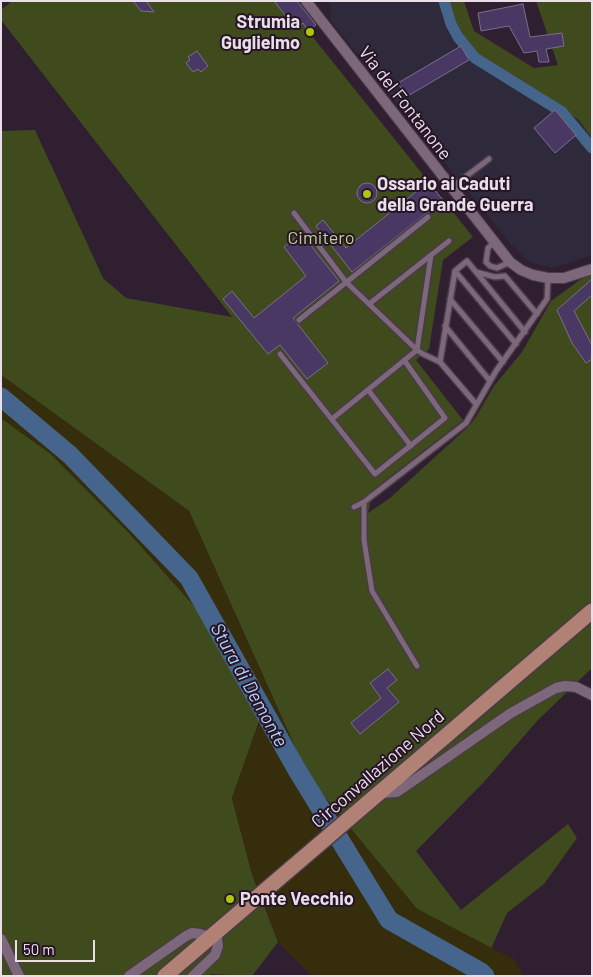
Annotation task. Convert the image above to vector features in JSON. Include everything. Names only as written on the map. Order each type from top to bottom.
[{"type":"main road","name":"Circonvallazione Nord","points":[[158,976],[188,954],[257,897],[592,611]]},
{"type":"main road","name":"Circonvallazione Nord","points":[[165,976],[188,954]]},
{"type":"street","name":"Via del Fontanone","points":[[306,1],[510,262],[521,270],[548,278],[564,278],[592,269]]},
{"type":"street","points":[[379,793],[397,792],[511,713],[556,688],[576,686],[592,695]]},
{"type":"street","points":[[129,976],[186,936],[192,933],[212,934],[218,946],[215,955],[193,976]]},
{"type":"street","points":[[1,939],[19,976]]},
{"type":"lane","points":[[451,188],[489,159]]},
{"type":"lane","points":[[294,213],[346,282],[417,350],[440,362],[476,404]]},
{"type":"lane","points":[[299,320],[428,217]]},
{"type":"lane","points":[[369,304],[449,241]]},
{"type":"lane","points":[[494,242],[488,248],[486,262],[490,266],[497,268],[510,262]]},
{"type":"lane","points":[[332,419],[417,350],[431,255]]},
{"type":"lane","points":[[440,362],[455,271],[467,261],[525,332]]},
{"type":"lane","points":[[455,271],[516,344]]},
{"type":"lane","points":[[475,272],[495,277],[505,276],[537,314]]},
{"type":"lane","points":[[354,507],[364,502],[466,423],[490,381],[547,298],[548,278]]},
{"type":"lane","points":[[450,300],[503,362]]},
{"type":"lane","points":[[445,326],[490,381]]},
{"type":"lane","points":[[280,354],[375,474],[445,418],[404,360]]},
{"type":"lane","points":[[369,390],[411,446]]},
{"type":"lane","points":[[364,502],[364,540],[372,591],[417,666]]},
{"type":"shaded area","points":[[327,1],[447,1],[453,24],[474,55],[579,120],[592,137],[592,255],[553,268],[529,262],[509,242],[330,20],[331,7]]},
{"type":"green space","name":"Cimitero","points":[[12,1],[297,1],[316,25],[308,31],[473,237],[443,260],[429,349],[416,360],[463,420],[373,490],[368,513],[390,498],[469,426],[494,386],[522,352],[551,301],[581,279],[592,275],[592,668],[538,720],[484,782],[416,851],[461,910],[568,824],[577,838],[544,884],[507,913],[491,949],[417,909],[309,778],[189,511],[1,375],[1,131],[35,130],[103,278],[126,298],[232,317],[1,20],[1,10]]},
{"type":"green space","points":[[447,1],[464,1],[474,31],[534,68],[558,65],[536,1],[592,1],[592,138],[579,120],[474,55],[453,24]]},
{"type":"green space","points":[[1,418],[51,454],[130,534],[195,607],[260,719],[232,798],[252,874],[278,942],[252,976],[211,974],[210,976],[1,976]]},
{"type":"sand","points":[[1,375],[189,511],[309,778],[417,909],[515,960],[524,976],[312,976],[278,942],[252,874],[232,798],[260,718],[195,607],[130,534],[51,454],[1,418]]},
{"type":"building","points":[[133,1],[146,1],[154,12],[141,11]]},
{"type":"building","points":[[274,1],[297,1],[316,25],[308,31],[303,23],[296,29]]},
{"type":"building","points":[[523,4],[530,37],[562,33],[564,46],[546,49],[549,62],[539,62],[537,51],[524,53],[509,26],[481,31],[478,13]]},
{"type":"building","points":[[461,46],[469,60],[406,97],[398,83]]},
{"type":"building","points":[[197,51],[208,66],[201,72],[198,69],[193,72],[186,63],[190,60],[188,57]]},
{"type":"building","points":[[555,110],[576,135],[555,153],[534,128]]},
{"type":"building","points":[[428,182],[443,200],[352,272],[316,226],[323,220],[346,248]]},
{"type":"building","name":"Ossario ai Caduti della Grande Guerra","points":[[367,183],[374,186],[377,193],[374,200],[367,203],[360,200],[357,193],[360,186]]},
{"type":"building","points":[[301,233],[339,281],[293,318],[328,363],[307,379],[280,345],[268,354],[223,299],[232,291],[254,318],[306,276],[284,247]]},
{"type":"building","points":[[592,279],[592,295],[574,311],[592,345],[592,359],[586,363],[572,343],[557,310]]},
{"type":"building","points":[[388,669],[397,680],[387,688],[399,702],[360,734],[351,723],[381,698],[370,683]]},
{"type":"waterway","points":[[444,1],[451,24],[458,37],[475,58],[562,112],[592,148]]},
{"type":"waterway","name":"Stura di Demonte","points":[[1,397],[70,455],[189,578],[297,770],[389,920],[485,976]]},
{"type":"place","name":"Strumia Guglielmo","points":[[310,32]]},
{"type":"place","name":"Ossario ai Caduti della Grande Guerra","points":[[367,194]]},
{"type":"place","name":"Ponte Vecchio","points":[[230,899]]}]
